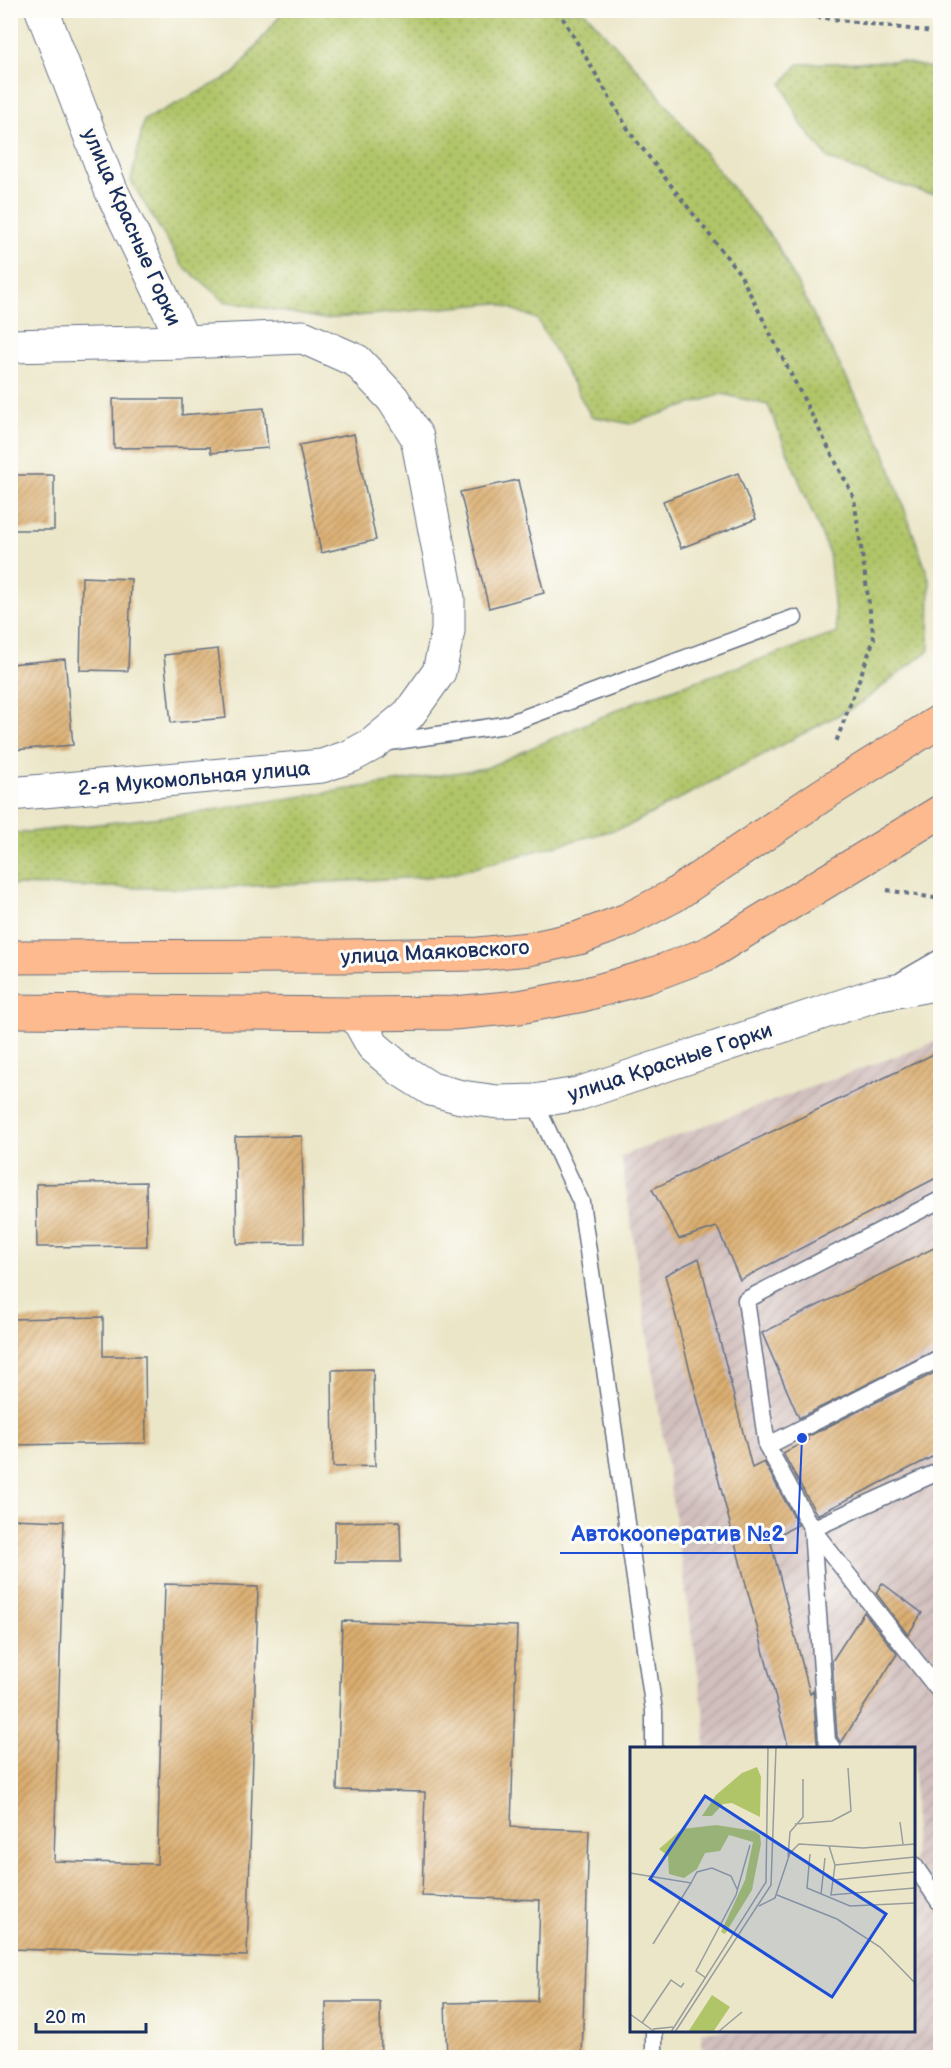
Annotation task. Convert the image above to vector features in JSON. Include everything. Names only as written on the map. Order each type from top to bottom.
[{"type":"main road","name":"улица Маяковского","points":[[10,957],[477,954],[529,949],[579,938],[627,920],[672,896],[824,794],[940,721]]},
{"type":"main road","points":[[10,1011],[454,1013],[519,1007],[551,1001],[615,987],[707,954],[940,812]]},
{"type":"street","name":"улица Красные Горки","points":[[42,10],[111,190],[184,342],[303,338],[357,361],[393,399],[417,437],[448,598],[448,631],[439,672],[409,714],[373,744]]},
{"type":"street","points":[[10,346],[184,342]]},
{"type":"street","name":"2-я Мукомольная улица","points":[[10,794],[322,766],[351,756],[373,744]]},
{"type":"street","name":"улица Красные Горки","points":[[355,1014],[373,1046],[401,1070],[431,1089],[461,1097],[498,1102],[534,1101],[578,1094],[875,995],[940,983]]},
{"type":"lane","points":[[373,744],[505,725],[794,618]]},
{"type":"lane","points":[[875,995],[940,958]]},
{"type":"lane","points":[[534,1101],[581,1202],[654,1711],[654,1747]]},
{"type":"lane","points":[[940,1200],[746,1300],[767,1446],[812,1529],[940,1692]]},
{"type":"lane","points":[[767,1446],[940,1358]]},
{"type":"lane","points":[[812,1529],[940,1470]]},
{"type":"lane","points":[[812,1529],[827,1742],[831,1747]]},
{"type":"lane","points":[[915,1866],[940,1903]]},
{"type":"lane","points":[[654,2032],[654,2058]]},
{"type":"path","points":[[558,10],[631,134],[740,274],[854,498],[874,639],[834,746]]},
{"type":"path","points":[[763,10],[940,33]]},
{"type":"path","points":[[887,890],[940,899]]},
{"type":"shaded area","points":[[940,1040],[940,2057],[702,2057],[702,2032],[915,2032],[915,1747],[704,1747],[705,1721],[621,1156]]},
{"type":"green space","points":[[282,11],[584,11],[647,80],[776,243],[883,448],[930,581],[929,650],[861,703],[628,826],[444,876],[195,889],[11,885],[11,834],[187,814],[486,768],[637,701],[837,633],[829,553],[768,405],[722,394],[630,424],[591,416],[537,319],[497,303],[324,319],[224,301],[182,265],[131,181],[144,120],[234,74]]},
{"type":"green space","points":[[899,61],[940,70],[940,193],[927,193],[879,179],[829,159],[801,124],[782,84],[798,64]]},
{"type":"building","points":[[113,399],[182,399],[182,415],[264,408],[268,448],[211,453],[210,447],[114,448]]},
{"type":"building","points":[[354,434],[376,540],[321,553],[299,445]]},
{"type":"building","points":[[738,473],[756,519],[681,548],[663,501]]},
{"type":"building","points":[[10,475],[54,475],[54,530],[10,530]]},
{"type":"building","points":[[518,480],[544,593],[489,608],[460,492]]},
{"type":"building","points":[[82,577],[131,579],[128,671],[80,670]]},
{"type":"building","points":[[218,649],[226,718],[171,723],[164,655]]},
{"type":"building","points":[[65,659],[73,745],[14,750],[10,708],[10,664]]},
{"type":"building","points":[[940,1051],[940,1176],[740,1280],[717,1227],[679,1239],[652,1189]]},
{"type":"building","points":[[302,1136],[304,1243],[237,1244],[235,1137]]},
{"type":"building","points":[[146,1182],[147,1246],[37,1247],[36,1184]]},
{"type":"building","points":[[940,1245],[940,1348],[799,1418],[762,1333]]},
{"type":"building","points":[[699,1258],[752,1468],[764,1462],[798,1525],[770,1539],[810,1694],[813,1690],[818,1747],[788,1747],[665,1275]]},
{"type":"building","points":[[103,1317],[103,1356],[145,1356],[146,1443],[10,1445],[10,1319]]},
{"type":"building","points":[[373,1369],[375,1466],[333,1467],[332,1370]]},
{"type":"building","points":[[940,1370],[940,1453],[817,1515],[783,1453],[808,1440],[807,1437]]},
{"type":"building","points":[[10,1519],[64,1521],[54,1861],[157,1864],[165,1584],[258,1587],[247,1956],[10,1949]]},
{"type":"building","points":[[400,1521],[401,1562],[335,1562],[335,1522]]},
{"type":"building","points":[[882,1583],[922,1613],[908,1635],[876,1593]]},
{"type":"building","points":[[864,1612],[897,1654],[841,1743],[837,1737],[832,1661]]},
{"type":"building","points":[[342,1621],[517,1626],[511,1827],[589,1830],[582,2058],[447,2058],[445,2003],[537,2001],[540,1900],[422,1896],[425,1792],[337,1790]]},
{"type":"building","points":[[326,2002],[380,2002],[381,2058],[326,2058]]},
{"type":"place","name":"Автокооператив №2","points":[[802,1438]]}]
